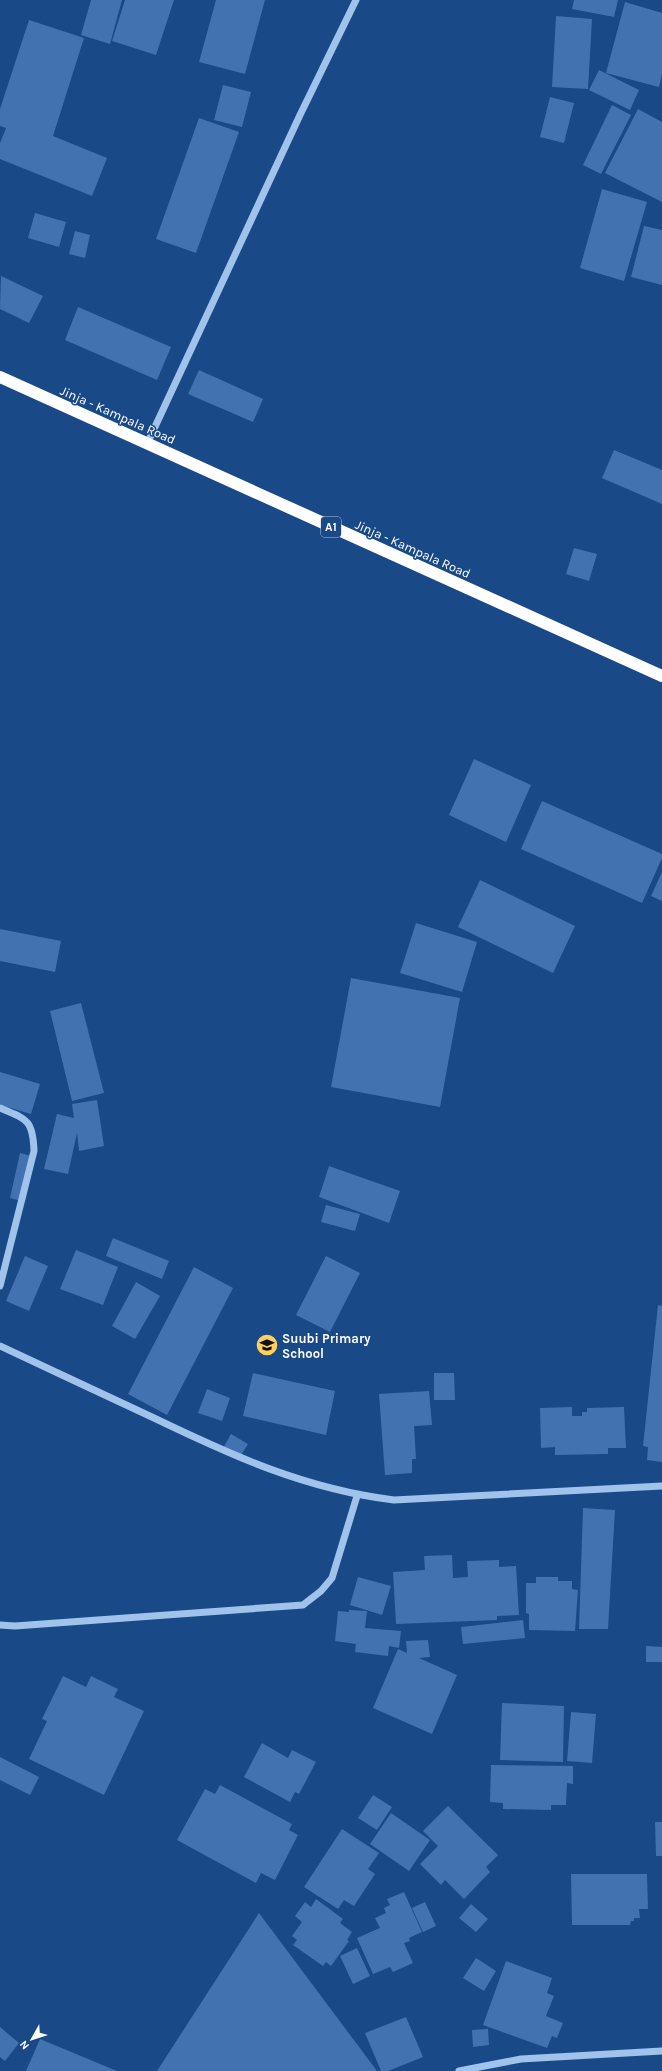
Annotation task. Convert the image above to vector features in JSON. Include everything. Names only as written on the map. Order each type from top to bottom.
[{"type":"highway","name":"Jinja - Kampala Road","points":[[0,377],[662,676]]},
{"type":"street","points":[[147,444],[300,115],[356,0]]},
{"type":"street","points":[[0,1108],[24,1117],[33,1132],[34,1151],[0,1286]]},
{"type":"street","points":[[0,1346],[237,1458],[311,1484],[357,1496],[394,1500],[662,1486]]},
{"type":"street","points":[[0,1625],[15,1626],[303,1605],[322,1592],[332,1578],[357,1496]]},
{"type":"street","points":[[458,2071],[521,2059],[662,2051]]},
{"type":"building","points":[[91,0],[122,0],[110,44],[81,35]]},
{"type":"building","points":[[125,0],[174,0],[156,55],[112,41]]},
{"type":"building","points":[[216,0],[265,0],[245,74],[199,62]]},
{"type":"building","points":[[574,0],[618,0],[614,17],[572,9]]},
{"type":"building","points":[[625,2],[662,13],[662,74],[659,87],[606,73]]},
{"type":"building","points":[[556,16],[592,19],[588,89],[552,87]]},
{"type":"building","points":[[29,20],[84,38],[53,136],[107,158],[92,196],[0,159],[0,143],[6,128],[0,126],[0,109]]},
{"type":"building","points":[[599,70],[639,90],[630,110],[589,90]]},
{"type":"building","points":[[223,85],[251,92],[242,127],[214,120]]},
{"type":"building","points":[[550,97],[574,103],[564,143],[540,137]]},
{"type":"building","points":[[612,105],[631,115],[601,174],[583,165]]},
{"type":"building","points":[[638,109],[662,122],[662,202],[605,173]]},
{"type":"building","points":[[199,118],[239,132],[196,253],[156,239]]},
{"type":"building","points":[[602,189],[647,202],[624,281],[580,268]]},
{"type":"building","points":[[35,213],[66,222],[59,247],[28,238]]},
{"type":"building","points":[[644,226],[662,230],[662,285],[631,277]]},
{"type":"building","points":[[75,231],[90,235],[85,258],[69,254]]},
{"type":"building","points":[[1,276],[43,296],[29,323],[0,309]]},
{"type":"building","points":[[78,307],[171,347],[157,380],[65,340]]},
{"type":"building","points":[[199,370],[263,399],[253,422],[188,394]]},
{"type":"building","points":[[614,450],[662,470],[662,504],[602,478]]},
{"type":"building","points":[[574,548],[597,554],[589,581],[566,574]]},
{"type":"building","points":[[474,759],[531,785],[506,842],[449,815]]},
{"type":"building","points":[[542,801],[662,854],[662,858],[642,903],[521,849]]},
{"type":"building","points":[[662,872],[662,901],[651,896]]},
{"type":"building","points":[[480,880],[575,926],[553,973],[458,927]]},
{"type":"building","points":[[416,923],[477,942],[462,992],[400,973]]},
{"type":"building","points":[[0,929],[61,941],[55,972],[0,961]]},
{"type":"building","points":[[351,978],[460,998],[440,1107],[331,1087]]},
{"type":"building","points":[[81,1003],[104,1093],[72,1101],[50,1011]]},
{"type":"building","points":[[0,1072],[40,1084],[31,1114],[0,1105]]},
{"type":"building","points":[[97,1100],[104,1146],[79,1151],[77,1133],[68,1174],[44,1169],[57,1114],[74,1118],[72,1104]]},
{"type":"building","points":[[20,1153],[35,1157],[25,1202],[10,1198]]},
{"type":"building","points":[[329,1166],[400,1191],[389,1223],[319,1197]]},
{"type":"building","points":[[326,1205],[360,1214],[355,1231],[321,1222]]},
{"type":"building","points":[[113,1238],[169,1261],[162,1279],[106,1256]]},
{"type":"building","points":[[76,1250],[118,1267],[103,1305],[60,1289]]},
{"type":"building","points":[[25,1256],[48,1266],[29,1311],[6,1301]]},
{"type":"building","points":[[326,1256],[360,1273],[330,1332],[296,1315]]},
{"type":"building","points":[[194,1267],[233,1288],[167,1415],[128,1394]]},
{"type":"building","points":[[136,1282],[160,1296],[135,1339],[112,1326]]},
{"type":"building","points":[[658,1305],[662,1306],[662,1462],[647,1460],[648,1447],[643,1446]]},
{"type":"building","points":[[253,1373],[335,1391],[326,1435],[243,1416]]},
{"type":"building","points":[[434,1373],[454,1373],[455,1400],[434,1400]]},
{"type":"building","points":[[207,1389],[230,1398],[222,1421],[198,1413]]},
{"type":"building","points":[[429,1391],[432,1425],[414,1426],[416,1459],[412,1459],[412,1473],[385,1475],[379,1394]]},
{"type":"building","points":[[572,1407],[572,1416],[582,1416],[582,1412],[587,1412],[587,1408],[624,1407],[626,1448],[608,1448],[608,1454],[555,1455],[555,1447],[541,1448],[540,1408]]},
{"type":"building","points":[[231,1434],[248,1444],[238,1460],[222,1450]]},
{"type":"building","points":[[583,1508],[615,1510],[608,1629],[579,1629]]},
{"type":"building","points":[[452,1555],[453,1578],[468,1577],[467,1561],[499,1560],[499,1567],[516,1566],[519,1615],[497,1616],[497,1620],[396,1624],[393,1572],[425,1570],[424,1556]]},
{"type":"building","points":[[358,1577],[391,1586],[382,1615],[350,1605]]},
{"type":"building","points":[[536,1577],[558,1577],[558,1581],[572,1581],[572,1589],[578,1590],[575,1631],[529,1630],[529,1614],[526,1613],[526,1583],[536,1583]]},
{"type":"building","points":[[349,1610],[367,1611],[365,1628],[401,1631],[399,1648],[389,1646],[388,1656],[355,1652],[356,1644],[335,1641],[338,1611],[349,1612]]},
{"type":"building","points":[[523,1620],[525,1638],[463,1644],[461,1627]]},
{"type":"building","points":[[428,1640],[430,1657],[419,1658],[457,1675],[432,1734],[373,1708],[398,1649],[407,1653],[406,1641]]},
{"type":"building","points":[[646,1646],[662,1647],[662,1662],[646,1662]]},
{"type":"building","points":[[63,1676],[86,1687],[91,1676],[118,1689],[114,1697],[144,1711],[104,1795],[29,1759],[47,1721],[42,1719]]},
{"type":"building","points":[[502,1703],[564,1706],[563,1762],[500,1760]]},
{"type":"building","points":[[571,1712],[596,1714],[592,1763],[567,1761]]},
{"type":"building","points":[[262,1743],[288,1758],[292,1750],[316,1762],[299,1794],[295,1792],[290,1802],[244,1777]]},
{"type":"building","points":[[0,1757],[39,1777],[30,1795],[0,1780]]},
{"type":"building","points":[[491,1765],[573,1766],[573,1784],[567,1783],[566,1805],[551,1805],[551,1810],[503,1809],[503,1803],[490,1802]]},
{"type":"building","points":[[220,1785],[292,1824],[289,1830],[298,1835],[275,1880],[261,1873],[256,1883],[177,1840],[205,1789],[215,1794]]},
{"type":"building","points":[[373,1795],[392,1807],[377,1830],[358,1818]]},
{"type":"building","points":[[448,1806],[498,1855],[486,1867],[490,1872],[464,1899],[445,1880],[441,1885],[420,1864],[438,1846],[423,1831]]},
{"type":"building","points":[[391,1813],[430,1840],[409,1871],[370,1844]]},
{"type":"building","points":[[655,1822],[662,1822],[662,1856],[656,1856]]},
{"type":"building","points":[[342,1829],[379,1853],[368,1869],[375,1874],[354,1906],[344,1900],[338,1909],[304,1887]]},
{"type":"building","points":[[571,1874],[647,1874],[648,1909],[639,1909],[640,1918],[634,1918],[634,1921],[631,1921],[630,1925],[572,1925]]},
{"type":"building","points":[[404,1892],[422,1932],[409,1938],[410,1941],[404,1943],[413,1963],[393,1972],[390,1967],[373,1974],[357,1938],[380,1928],[375,1918],[386,1913],[384,1908],[390,1905],[387,1899]]},
{"type":"building","points":[[316,1899],[343,1919],[340,1923],[352,1932],[347,1940],[349,1941],[331,1966],[326,1962],[323,1966],[293,1945],[297,1940],[292,1936],[302,1922],[295,1916],[305,1902],[311,1907]]},
{"type":"building","points":[[425,1902],[436,1926],[423,1932],[412,1908]]},
{"type":"building","points":[[471,1904],[488,1919],[476,1932],[459,1918]]},
{"type":"building","points":[[259,1913],[377,2071],[157,2071]]},
{"type":"building","points":[[357,1948],[370,1976],[353,1984],[340,1956]]},
{"type":"building","points":[[476,1958],[496,1971],[484,1991],[463,1978]]},
{"type":"building","points":[[506,1961],[552,1978],[547,1993],[554,1996],[546,2016],[563,2023],[557,2038],[552,2036],[547,2048],[483,2025]]},
{"type":"building","points":[[406,2017],[423,2057],[388,2071],[381,2071],[365,2033]]},
{"type":"building","points":[[0,2027],[19,2043],[5,2061],[0,2057]]},
{"type":"building","points":[[488,2029],[489,2045],[473,2047],[472,2030]]},
{"type":"building","points":[[40,2039],[117,2071],[26,2071]]},
{"type":"place","name":"Suubi Primary School","points":[[267,1345]]}]
